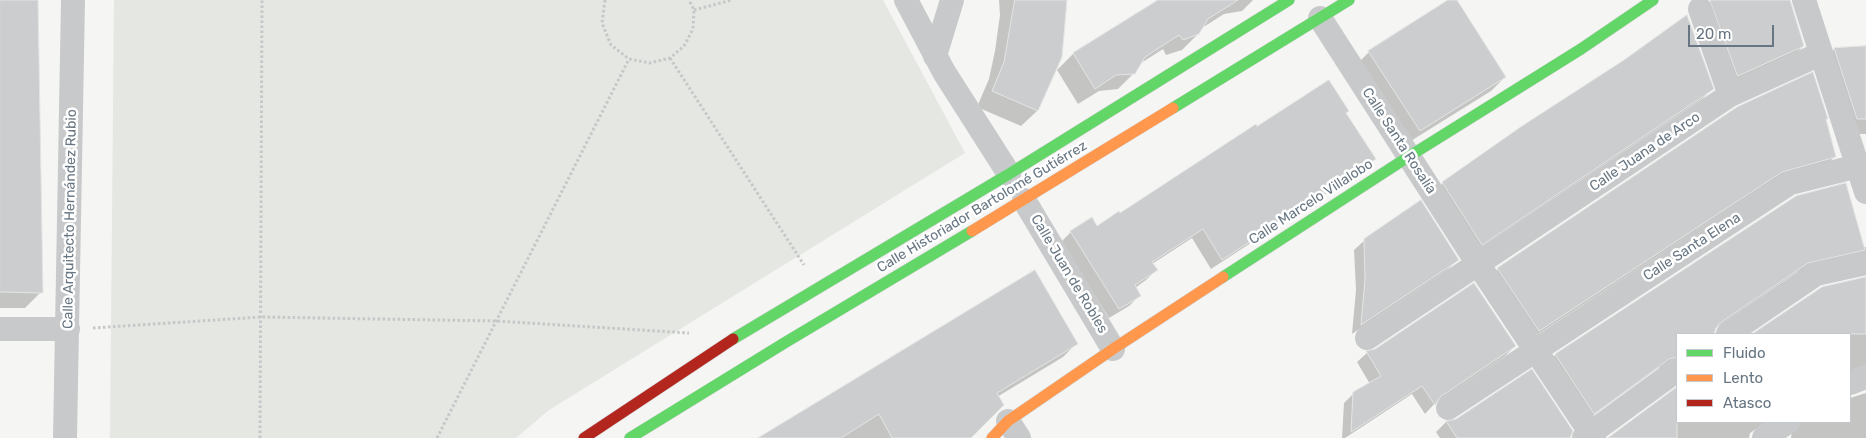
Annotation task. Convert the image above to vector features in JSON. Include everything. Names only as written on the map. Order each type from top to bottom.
[{"type":"street","name":"Calle Arquitecto Hernández Rubio","points":[[66,438],[74,0]]},
{"type":"street","points":[[906,0],[944,72],[1009,174]]},
{"type":"street","points":[[935,56],[952,0]]},
{"type":"street","name":"Calle Historiador Bartolomé Gutiérrez","points":[[584,438],[719,348],[1009,174],[1289,0]]},
{"type":"street","name":"Calle Historiador Bartolomé Gutiérrez","points":[[630,438],[1024,200],[1349,0]]},
{"type":"street","name":"Calle Marcelo Villalobo","points":[[992,438],[1013,430],[1113,348],[1653,0]]},
{"type":"street","points":[[1804,0],[1866,192]]},
{"type":"street","points":[[1700,9],[1730,95]]},
{"type":"street","name":"Calle Santa Rosalía","points":[[1320,18],[1408,157],[1536,350],[1589,436]]},
{"type":"street","name":"Calle Juana de Arco","points":[[1367,338],[1730,95],[1820,54]]},
{"type":"street","name":"Calle Santa Elena","points":[[1448,408],[1790,183],[1858,166]]},
{"type":"street","name":"Calle Juan de Robles","points":[[1024,200],[1113,348]]},
{"type":"street","points":[[1729,333],[1816,274],[1866,263]]},
{"type":"street","points":[[0,329],[68,330]]},
{"type":"street","points":[[1589,436],[1676,371]]},
{"type":"street","points":[[1851,383],[1866,377]]},
{"type":"street","points":[[1764,438],[1786,423]]},
{"type":"path","points":[[260,438],[262,0]]},
{"type":"path","points":[[605,0],[602,24],[611,45],[629,59],[650,63],[670,58],[684,46],[692,29],[694,10],[689,0]]},
{"type":"path","points":[[694,10],[732,0]]},
{"type":"path","points":[[670,58],[819,288]]},
{"type":"path","points":[[437,438],[629,59]]},
{"type":"path","points":[[68,330],[261,317],[496,321],[690,333]]},
{"type":"shaded area","points":[[114,0],[883,0],[965,153],[549,410],[516,438],[110,438]]},
{"type":"building","points":[[0,0],[38,0],[43,293],[0,292]]},
{"type":"building","points":[[1015,0],[1067,0],[1062,57],[1038,111],[992,91],[1004,62]]},
{"type":"building","points":[[1158,0],[1238,0],[1208,19],[1199,34],[1183,40],[1179,35],[1145,57],[1135,74],[1116,75],[1095,89],[1073,53]]},
{"type":"building","points":[[1448,0],[1457,0],[1506,77],[1420,131],[1368,51]]},
{"type":"building","points":[[1710,0],[1790,0],[1804,46],[1738,76]]},
{"type":"building","points":[[1687,15],[1714,89],[1482,245],[1442,182],[1522,126],[1624,60]]},
{"type":"building","points":[[1866,46],[1866,119],[1857,119],[1834,48]]},
{"type":"building","points":[[1813,72],[1828,119],[1826,119],[1836,157],[1782,172],[1539,331],[1497,268],[1737,107]]},
{"type":"building","points":[[1329,80],[1349,111],[1346,113],[1376,159],[1222,260],[1203,229],[1152,262],[1158,270],[1135,285],[1141,296],[1119,309],[1070,231],[1092,217],[1097,226],[1119,211],[1120,213],[1256,124],[1257,126]]},
{"type":"building","points":[[1846,183],[1865,250],[1808,263],[1720,323],[1714,333],[1676,333],[1676,357],[1669,359],[1594,414],[1555,354],[1796,196]]},
{"type":"building","points":[[1421,200],[1459,260],[1361,325],[1365,279],[1364,239]]},
{"type":"building","points":[[1035,270],[1078,344],[997,393],[1004,405],[971,438],[892,438],[879,414],[841,438],[758,438]]},
{"type":"building","points":[[1866,277],[1866,334],[1753,333],[1822,287]]},
{"type":"building","points":[[1474,283],[1516,346],[1440,397],[1435,405],[1422,386],[1351,432],[1353,392],[1381,376],[1366,351],[1375,349]]},
{"type":"building","points":[[1532,369],[1573,431],[1570,438],[1457,438],[1446,421],[1456,419]]},
{"type":"building","points":[[1676,388],[1677,438],[1608,438]]},
{"type":"traffic: fast","points":[[733,339],[1009,174],[1289,0]]},
{"type":"traffic: fast","points":[[1173,108],[1349,0]]},
{"type":"traffic: fast","points":[[1223,277],[1408,157],[1581,49],[1653,0]]},
{"type":"traffic: fast","points":[[630,438],[972,231]]},
{"type":"traffic: slow","points":[[972,231],[1173,108]]},
{"type":"traffic: slow","points":[[992,438],[1008,421],[1223,277]]},
{"type":"traffic: jam","points":[[584,438],[733,339]]}]
